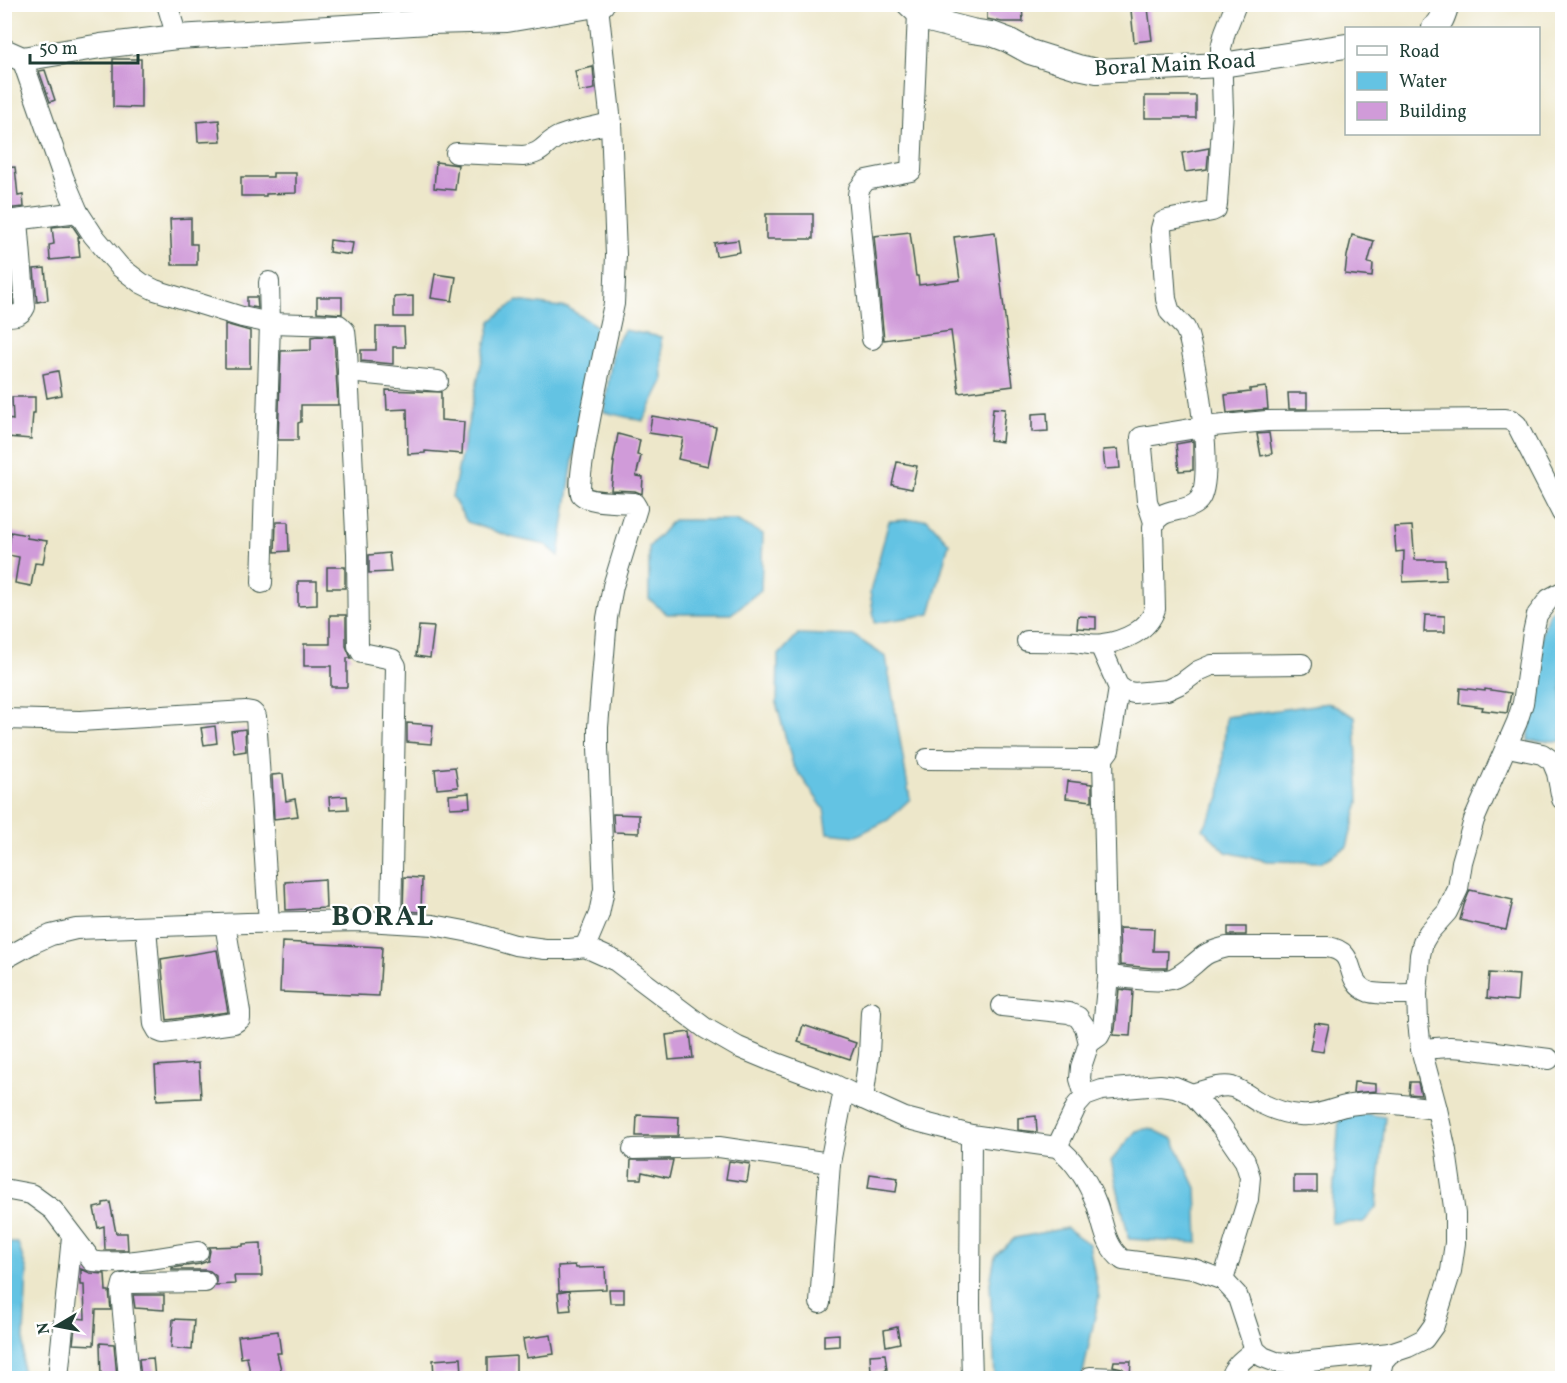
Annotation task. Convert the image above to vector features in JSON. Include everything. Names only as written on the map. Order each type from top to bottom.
[{"type":"main road","points":[[1436,27],[1442,19],[1447,4]]},
{"type":"main road","points":[[13,55],[177,37],[472,13],[507,20],[600,5]]},
{"type":"main road","name":"Boral Main Road","points":[[913,9],[925,19],[992,34],[1030,52],[1087,69],[1112,71],[1222,65],[1345,46]]},
{"type":"street","points":[[167,4],[177,37]]},
{"type":"street","points":[[1027,640],[1100,645],[1122,639],[1144,628],[1155,609],[1153,527],[1155,522],[1161,515],[1193,505],[1201,498],[1206,475],[1201,404],[1191,343],[1185,328],[1170,312],[1166,299],[1161,229],[1163,222],[1167,220],[1212,211],[1216,208],[1223,111],[1222,42],[1236,4]]},
{"type":"street","points":[[585,947],[599,914],[604,889],[598,737],[607,618],[613,586],[637,508],[634,503],[591,500],[582,495],[579,490],[582,462],[614,304],[616,255],[611,123],[600,5]]},
{"type":"street","points":[[872,339],[858,195],[866,180],[911,171],[913,9]]},
{"type":"street","points":[[13,55],[78,212],[93,236],[120,267],[141,283],[155,290],[242,317],[270,323],[342,327],[346,337],[348,372],[357,553],[358,645],[362,653],[392,659],[396,666],[391,922]]},
{"type":"street","points":[[456,153],[523,156],[541,151],[558,137],[611,123]]},
{"type":"street","points":[[4,316],[19,315],[25,307],[11,220],[78,212]]},
{"type":"street","points":[[262,583],[270,323],[269,282]]},
{"type":"street","points":[[348,372],[438,381]]},
{"type":"street","points":[[1155,522],[1147,501],[1141,437],[1203,427],[1267,421],[1508,419],[1517,425],[1563,513]]},
{"type":"street","points":[[4,959],[51,935],[76,929],[269,922],[365,921],[433,925],[470,932],[515,945],[544,949],[585,947],[616,961],[705,1028],[738,1047],[833,1084],[905,1118],[971,1135],[1057,1147],[1068,1155],[1086,1180],[1097,1205],[1105,1234],[1116,1255],[1124,1260],[1194,1269],[1223,1280],[1236,1295],[1255,1350],[1263,1357],[1276,1362],[1290,1363],[1390,1353],[1424,1339],[1434,1325],[1451,1270],[1455,1243],[1455,1214],[1446,1151],[1421,1049],[1417,994],[1420,955],[1429,932],[1447,912],[1458,889],[1462,862],[1474,820],[1508,747],[1517,722],[1523,703],[1537,615],[1549,599],[1563,592]]},
{"type":"street","points":[[1089,1043],[1099,1036],[1103,1028],[1108,976],[1103,758],[1109,750],[1119,688],[1100,645]]},
{"type":"street","points":[[1119,688],[1134,693],[1167,690],[1212,665],[1302,664]]},
{"type":"street","points":[[4,719],[80,722],[252,712],[256,716],[269,922]]},
{"type":"street","points":[[1508,747],[1542,754],[1552,761],[1563,799]]},
{"type":"street","points":[[927,759],[1094,760],[1103,758]]},
{"type":"street","points":[[146,927],[154,1024],[158,1031],[163,1033],[234,1023],[240,1019],[225,924]]},
{"type":"street","points":[[1108,976],[1160,981],[1173,979],[1206,955],[1227,947],[1327,946],[1338,948],[1347,956],[1353,978],[1365,990],[1371,993],[1417,994]]},
{"type":"street","points":[[1002,1006],[1069,1013],[1078,1017],[1086,1027],[1089,1043],[1080,1078],[1085,1096]]},
{"type":"street","points":[[863,1099],[869,1055],[871,1012]]},
{"type":"street","points":[[1421,1049],[1466,1048],[1549,1059]]},
{"type":"street","points":[[1057,1147],[1077,1105],[1085,1096],[1101,1090],[1160,1085],[1175,1087],[1192,1094],[1221,1126],[1245,1161],[1250,1178],[1248,1199],[1223,1280]]},
{"type":"street","points":[[1192,1094],[1231,1087],[1262,1104],[1301,1115],[1317,1114],[1348,1105],[1365,1103],[1437,1109]]},
{"type":"street","points":[[820,1304],[830,1163],[844,1090]]},
{"type":"street","points":[[971,1135],[972,1378]]},
{"type":"street","points":[[633,1149],[719,1147],[830,1163]]},
{"type":"street","points":[[4,1189],[31,1194],[52,1210],[92,1261],[123,1262],[198,1252]]},
{"type":"street","points":[[58,1378],[72,1237]]},
{"type":"street","points":[[129,1378],[121,1292],[123,1284],[205,1282]]},
{"type":"street","points":[[1230,1378],[1238,1364],[1255,1350]]},
{"type":"street","points":[[1378,1378],[1383,1361],[1390,1353]]},
{"type":"street","points":[[1090,1377],[1116,1378]]},
{"type":"water","points":[[517,301],[568,308],[600,328],[581,405],[559,556],[546,545],[514,538],[467,522],[452,497],[491,321]]},
{"type":"water","points":[[624,330],[661,337],[663,381],[643,421],[604,412],[613,349]]},
{"type":"water","points":[[927,519],[949,543],[930,614],[875,623],[870,592],[889,521]]},
{"type":"water","points":[[673,520],[736,520],[763,534],[761,590],[731,614],[667,614],[649,599],[649,547]]},
{"type":"water","points":[[1562,602],[1562,741],[1528,741],[1542,633],[1549,612]]},
{"type":"water","points":[[798,634],[854,636],[886,657],[910,799],[888,820],[856,836],[828,833],[824,809],[793,765],[777,706],[778,656]]},
{"type":"water","points":[[1329,703],[1355,717],[1359,802],[1347,847],[1321,862],[1267,861],[1226,852],[1203,829],[1220,798],[1226,717]]},
{"type":"water","points":[[1357,1112],[1385,1117],[1377,1206],[1364,1222],[1331,1223],[1339,1119]]},
{"type":"water","points":[[1150,1128],[1173,1139],[1196,1188],[1198,1243],[1129,1239],[1111,1161],[1136,1131]]},
{"type":"water","points":[[1066,1228],[1089,1244],[1099,1297],[1082,1378],[995,1378],[990,1283],[995,1256],[1015,1238]]},
{"type":"water","points":[[5,1243],[18,1243],[27,1271],[22,1378],[5,1378]]},
{"type":"building","points":[[1022,4],[1023,22],[987,19],[987,5]]},
{"type":"building","points":[[1148,8],[1152,40],[1134,42],[1131,10]]},
{"type":"building","points":[[113,59],[141,59],[141,108],[113,107]]},
{"type":"building","points":[[593,67],[595,89],[579,92],[575,71]]},
{"type":"building","points":[[45,70],[55,100],[50,102],[39,71]]},
{"type":"building","points":[[1145,96],[1196,96],[1196,118],[1145,118]]},
{"type":"building","points":[[219,120],[221,141],[198,142],[197,122]]},
{"type":"building","points":[[1209,148],[1207,169],[1185,172],[1182,153]]},
{"type":"building","points":[[436,162],[458,165],[455,190],[434,188]]},
{"type":"building","points":[[15,167],[18,196],[23,195],[24,207],[4,209],[4,168]]},
{"type":"building","points":[[273,173],[296,173],[296,193],[241,196],[241,177],[273,177]]},
{"type":"building","points":[[766,214],[813,214],[813,239],[766,239]]},
{"type":"building","points":[[191,218],[191,244],[197,244],[197,265],[172,265],[170,219]]},
{"type":"building","points":[[72,225],[80,237],[78,237],[80,257],[50,260],[49,245],[54,244],[52,227]]},
{"type":"building","points":[[910,232],[919,285],[960,280],[954,237],[995,232],[1013,386],[959,393],[951,331],[884,340],[874,236]]},
{"type":"building","points":[[1352,235],[1374,241],[1368,263],[1373,264],[1372,277],[1345,274]]},
{"type":"building","points":[[330,240],[353,243],[351,255],[329,252]]},
{"type":"building","points":[[738,240],[740,252],[716,256],[714,243]]},
{"type":"building","points":[[9,263],[13,304],[4,304],[4,264]]},
{"type":"building","points":[[45,268],[48,300],[37,302],[34,269]]},
{"type":"building","points":[[435,274],[456,277],[452,301],[431,298]]},
{"type":"building","points":[[413,296],[413,317],[394,317],[394,297]]},
{"type":"building","points":[[247,297],[257,297],[258,308],[247,306]]},
{"type":"building","points":[[317,297],[342,297],[342,314],[317,312]]},
{"type":"building","points":[[225,324],[250,331],[250,368],[225,368]]},
{"type":"building","points":[[376,327],[404,327],[405,347],[393,347],[393,364],[361,361],[361,350],[376,350]]},
{"type":"building","points":[[311,337],[334,337],[338,405],[301,405],[298,440],[278,440],[281,351],[311,350]]},
{"type":"building","points":[[58,371],[62,395],[47,398],[43,374]]},
{"type":"building","points":[[1266,387],[1268,409],[1227,413],[1225,395],[1250,392],[1250,389]]},
{"type":"building","points":[[386,390],[441,392],[441,420],[464,422],[462,454],[425,451],[425,453],[408,454],[407,409],[387,410]]},
{"type":"building","points":[[1288,393],[1307,393],[1307,409],[1289,409]]},
{"type":"building","points":[[12,397],[35,397],[31,439],[7,437],[8,419],[13,420]]},
{"type":"building","points":[[993,408],[1005,409],[1002,442],[990,440]]},
{"type":"building","points":[[1047,413],[1048,431],[1032,432],[1032,414]]},
{"type":"building","points":[[652,416],[716,427],[708,466],[678,459],[683,438],[649,433]]},
{"type":"building","points":[[1269,433],[1272,454],[1261,456],[1257,434]]},
{"type":"building","points":[[618,434],[640,440],[637,455],[641,456],[636,476],[643,477],[642,494],[635,491],[611,490]]},
{"type":"building","points":[[1193,441],[1193,470],[1179,471],[1176,444]]},
{"type":"building","points":[[1118,449],[1120,468],[1105,469],[1103,450]]},
{"type":"building","points":[[897,462],[917,466],[912,489],[892,485]]},
{"type":"building","points":[[276,522],[288,522],[289,551],[275,552]]},
{"type":"building","points":[[1412,526],[1415,560],[1445,560],[1446,580],[1403,582],[1404,551],[1396,552],[1394,527]]},
{"type":"building","points":[[11,532],[27,535],[27,538],[47,541],[43,564],[35,563],[31,586],[15,583],[19,557],[8,555]]},
{"type":"building","points":[[389,553],[391,572],[369,573],[369,555]]},
{"type":"building","points":[[327,567],[345,567],[345,588],[327,588]]},
{"type":"building","points":[[298,581],[317,581],[317,605],[298,606]]},
{"type":"building","points":[[330,615],[346,615],[346,646],[351,658],[347,658],[347,687],[331,687],[331,666],[304,666],[304,644],[330,644]]},
{"type":"building","points":[[1425,615],[1445,616],[1445,632],[1424,632]]},
{"type":"building","points":[[1078,616],[1096,617],[1096,629],[1077,628]]},
{"type":"building","points":[[419,626],[434,627],[430,658],[416,656]]},
{"type":"building","points":[[1460,688],[1511,693],[1507,713],[1459,704]]},
{"type":"building","points":[[407,723],[433,725],[431,744],[407,742]]},
{"type":"building","points":[[215,726],[217,743],[204,745],[201,728]]},
{"type":"building","points":[[245,729],[246,751],[234,753],[231,731]]},
{"type":"building","points":[[455,767],[458,787],[437,789],[435,769]]},
{"type":"building","points":[[283,774],[286,801],[295,799],[298,816],[274,819],[272,775]]},
{"type":"building","points":[[1068,781],[1092,784],[1092,801],[1066,798]]},
{"type":"building","points":[[469,793],[470,807],[450,808],[449,795]]},
{"type":"building","points":[[347,796],[348,809],[330,810],[329,797]]},
{"type":"building","points":[[613,814],[639,815],[639,833],[614,832]]},
{"type":"building","points":[[404,877],[422,878],[421,912],[403,911]]},
{"type":"building","points":[[325,879],[326,908],[286,910],[285,882]]},
{"type":"building","points":[[1470,890],[1513,900],[1506,930],[1460,920]]},
{"type":"building","points":[[1228,927],[1246,927],[1246,935],[1228,935]]},
{"type":"building","points":[[1119,928],[1154,929],[1153,951],[1168,951],[1167,968],[1120,965]]},
{"type":"building","points":[[282,942],[382,947],[379,996],[280,992]]},
{"type":"building","points":[[217,950],[228,1012],[167,1020],[161,959]]},
{"type":"building","points":[[1489,973],[1519,975],[1517,1001],[1487,998]]},
{"type":"building","points":[[1119,989],[1133,991],[1130,1036],[1113,1035]]},
{"type":"building","points":[[1315,1023],[1329,1025],[1323,1052],[1310,1050]]},
{"type":"building","points":[[803,1025],[856,1043],[850,1059],[798,1042]]},
{"type":"building","points":[[690,1032],[693,1058],[669,1060],[666,1035]]},
{"type":"building","points":[[199,1063],[201,1098],[157,1100],[155,1066]]},
{"type":"building","points":[[1354,1082],[1376,1084],[1376,1091],[1353,1093]]},
{"type":"building","points":[[1410,1082],[1418,1082],[1421,1095],[1409,1094]]},
{"type":"building","points":[[637,1115],[679,1117],[678,1136],[636,1136]]},
{"type":"building","points":[[1036,1116],[1037,1132],[1018,1130],[1018,1118]]},
{"type":"building","points":[[631,1160],[673,1160],[669,1178],[642,1172],[641,1179],[630,1179]]},
{"type":"building","points":[[729,1161],[750,1164],[747,1182],[726,1179]]},
{"type":"building","points":[[870,1174],[898,1178],[896,1192],[868,1188]]},
{"type":"building","points":[[1294,1176],[1317,1176],[1317,1192],[1294,1192]]},
{"type":"building","points":[[110,1202],[116,1233],[127,1233],[128,1250],[105,1250],[104,1226],[98,1228],[94,1208]]},
{"type":"building","points":[[261,1243],[262,1276],[234,1276],[235,1284],[216,1285],[216,1276],[210,1271],[172,1270],[172,1268],[208,1261],[209,1247]]},
{"type":"building","points":[[575,1265],[576,1268],[605,1267],[606,1289],[559,1291],[558,1266]]},
{"type":"building","points":[[81,1269],[90,1273],[105,1274],[106,1291],[109,1291],[111,1310],[96,1310],[94,1345],[73,1344],[76,1318],[85,1319]]},
{"type":"building","points":[[609,1289],[624,1289],[624,1303],[610,1303]]},
{"type":"building","points":[[569,1291],[571,1310],[560,1311],[558,1293]]},
{"type":"building","points":[[133,1295],[164,1295],[164,1310],[135,1308]]},
{"type":"building","points":[[173,1319],[194,1320],[192,1350],[171,1348]]},
{"type":"building","points":[[897,1327],[900,1343],[886,1346],[884,1330]]},
{"type":"building","points":[[278,1331],[281,1353],[277,1353],[283,1378],[251,1378],[247,1357],[241,1358],[238,1336]]},
{"type":"building","points":[[839,1334],[839,1346],[824,1347],[824,1335]]},
{"type":"building","points":[[551,1335],[554,1354],[526,1358],[523,1339]]},
{"type":"building","points":[[100,1343],[114,1344],[117,1377],[101,1378]]},
{"type":"building","points":[[885,1354],[887,1370],[871,1372],[870,1355]]},
{"type":"building","points":[[516,1356],[516,1373],[487,1374],[487,1358]]},
{"type":"building","points":[[153,1358],[155,1378],[141,1378],[139,1359]]},
{"type":"building","points":[[461,1358],[462,1374],[434,1376],[433,1360]]},
{"type":"building","points":[[1114,1361],[1131,1361],[1130,1376],[1122,1368],[1113,1366]]},
{"type":"district","name":"BORAL","points":[[383,915]]}]
